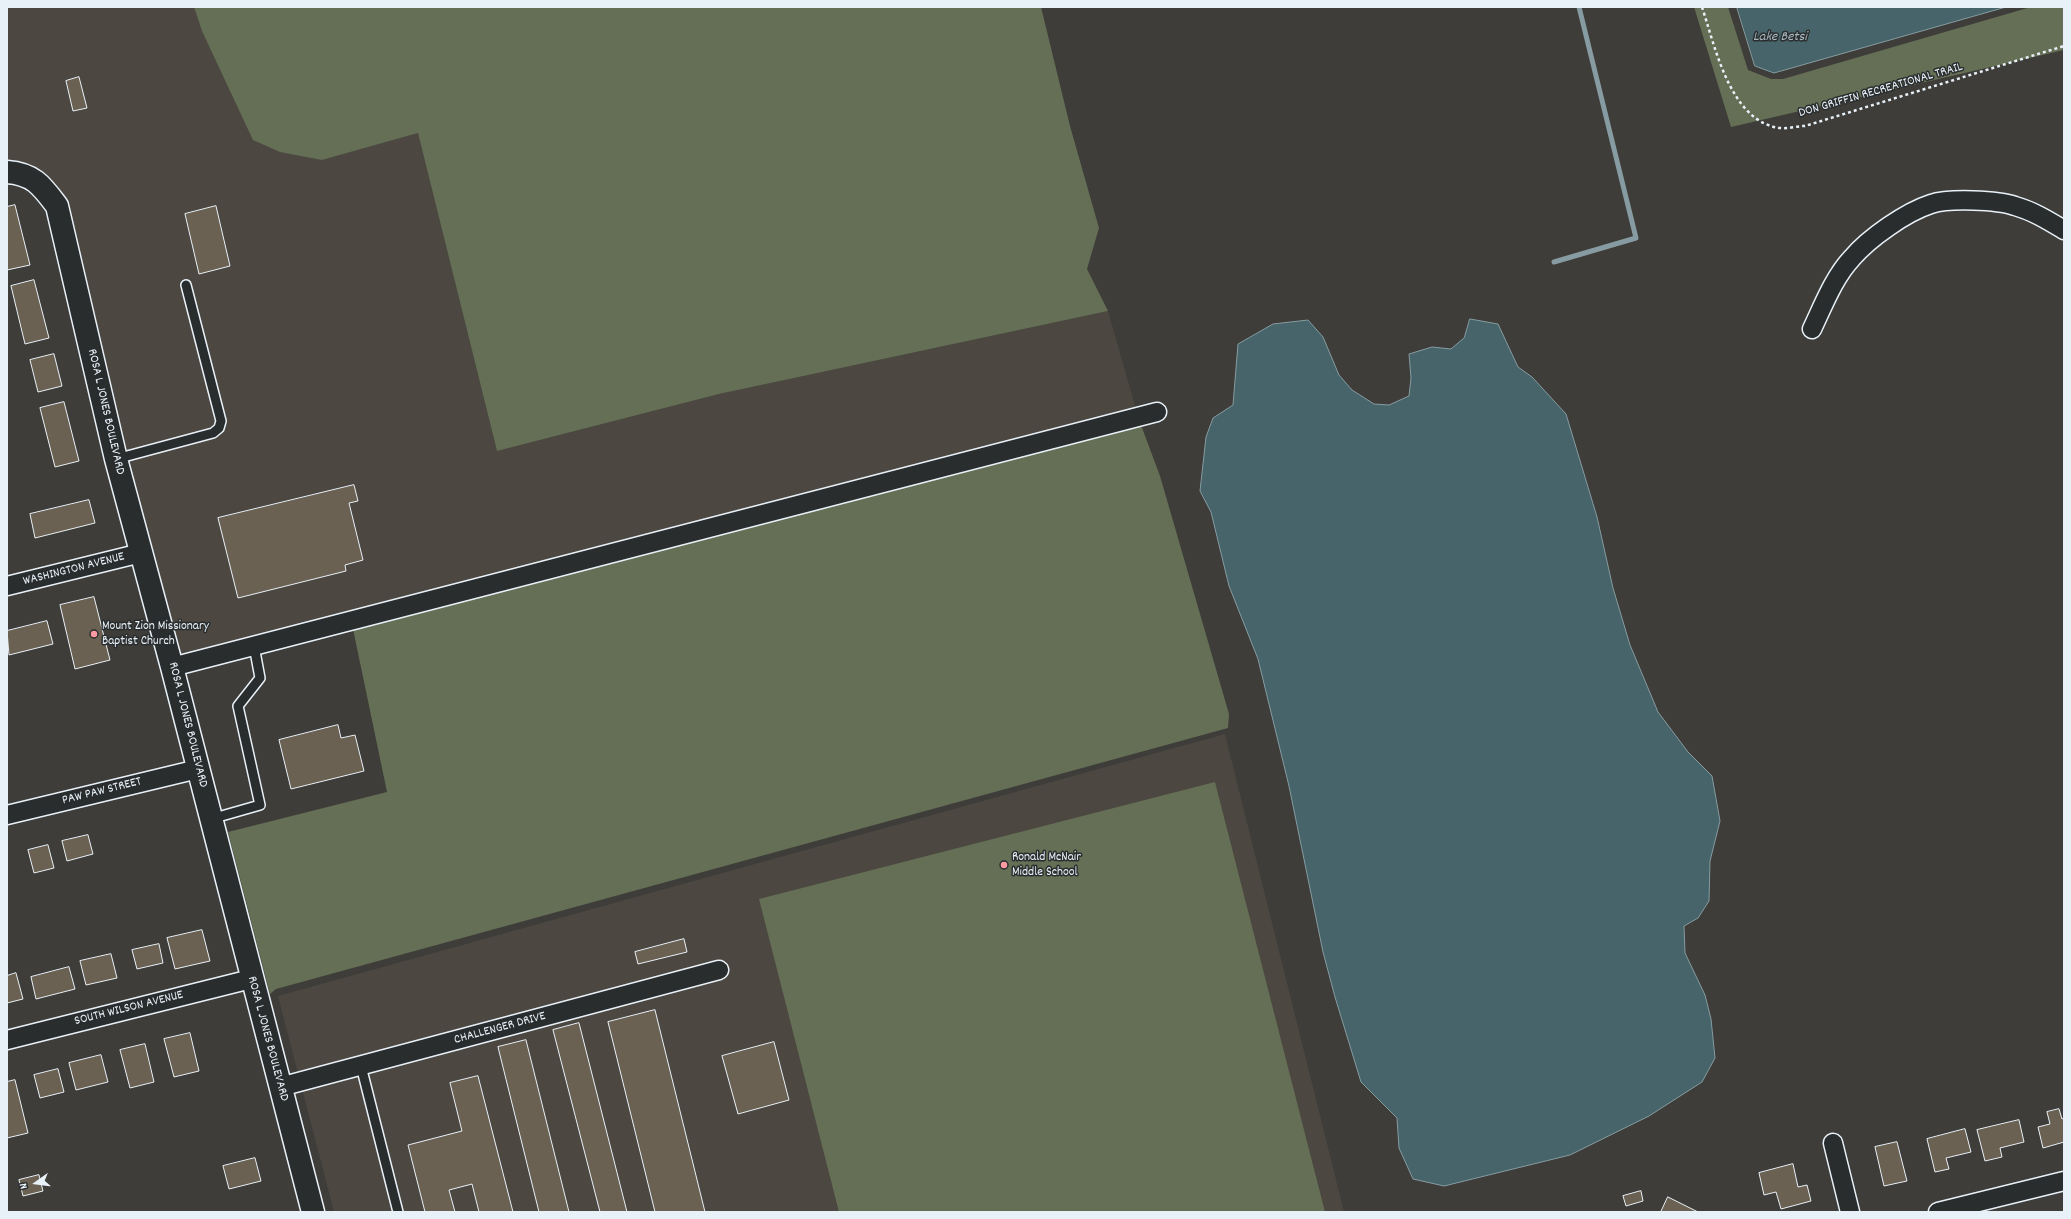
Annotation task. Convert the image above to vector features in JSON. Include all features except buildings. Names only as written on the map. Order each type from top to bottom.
[{"type":"street","name":"ROSA L JONES BOULEVARD","points":[[7,172],[16,172],[39,182],[57,206],[116,459],[172,667],[251,979],[313,1212]]},
{"type":"street","points":[[1812,329],[1830,292],[1851,258],[1885,228],[1932,203],[1978,199],[2015,205],[2064,230]]},
{"type":"street","points":[[172,667],[1157,412]]},
{"type":"street","name":"WASHINGTON AVENUE","points":[[7,586],[141,553]]},
{"type":"street","name":"PAW PAW STREET","points":[[7,815],[198,769]]},
{"type":"street","name":"CHALLENGER DRIVE","points":[[280,1087],[719,970]]},
{"type":"street","name":"SOUTH WILSON AVENUE","points":[[7,1040],[251,979]]},
{"type":"street","points":[[1833,1143],[1850,1212]]},
{"type":"street","points":[[1938,1212],[2064,1181]]},
{"type":"lane","points":[[116,459],[213,433],[219,428],[221,421],[186,285]]},
{"type":"lane","points":[[211,819],[260,805],[238,706],[260,678],[254,646]]},
{"type":"lane","points":[[361,1066],[398,1212]]},
{"type":"path","name":"DON GRIFFIN RECREATIONAL TRAIL","points":[[1702,7],[1722,68],[1740,104],[1755,119],[1780,128],[1805,126],[2064,46]]},
{"type":"shaded area","points":[[7,7],[194,7],[202,31],[322,160],[418,133],[497,451],[719,394],[1108,311],[1136,409],[179,656],[125,457],[66,204],[7,164]]},
{"type":"shaded area","name":"Ronald McNair Middle School","points":[[1225,734],[1344,1212],[334,1212],[278,996]]},
{"type":"green space","points":[[194,7],[1041,7],[1070,126],[1099,228],[1087,269],[1108,311],[719,394],[497,451],[418,133],[322,160],[280,152],[253,140],[202,31]]},
{"type":"green space","points":[[1694,7],[1728,7],[1748,70],[1771,79],[1783,79],[2031,7],[2064,7],[2064,50],[1731,127]]},
{"type":"green space","points":[[1141,425],[1160,476],[1229,714],[1228,728],[276,989],[270,994],[228,832],[387,792],[353,629]]},
{"type":"green space","points":[[1215,782],[1325,1212],[839,1212],[759,899]]},
{"type":"water","name":"Lake Betsi","points":[[1737,7],[2006,7],[1774,73],[1755,66]]},
{"type":"water","points":[[1470,319],[1498,324],[1518,367],[1532,377],[1566,414],[1597,517],[1613,588],[1630,645],[1658,712],[1688,752],[1712,776],[1720,821],[1710,861],[1709,901],[1698,918],[1684,926],[1685,953],[1705,995],[1711,1019],[1715,1058],[1702,1082],[1649,1116],[1570,1155],[1444,1186],[1413,1179],[1399,1148],[1397,1118],[1361,1082],[1323,952],[1289,786],[1258,659],[1229,586],[1211,512],[1200,491],[1206,437],[1213,418],[1233,405],[1238,344],[1273,324],[1308,320],[1323,337],[1339,375],[1352,390],[1374,404],[1389,405],[1409,396],[1411,378],[1409,354],[1432,347],[1451,349],[1464,338]]},
{"type":"waterway","points":[[1554,262],[1636,238],[1579,7]]},
{"type":"place","name":"Mount Zion Missionary Baptist Church","points":[[94,634]]},
{"type":"place","name":"Ronald McNair Middle School","points":[[1004,865]]}]
